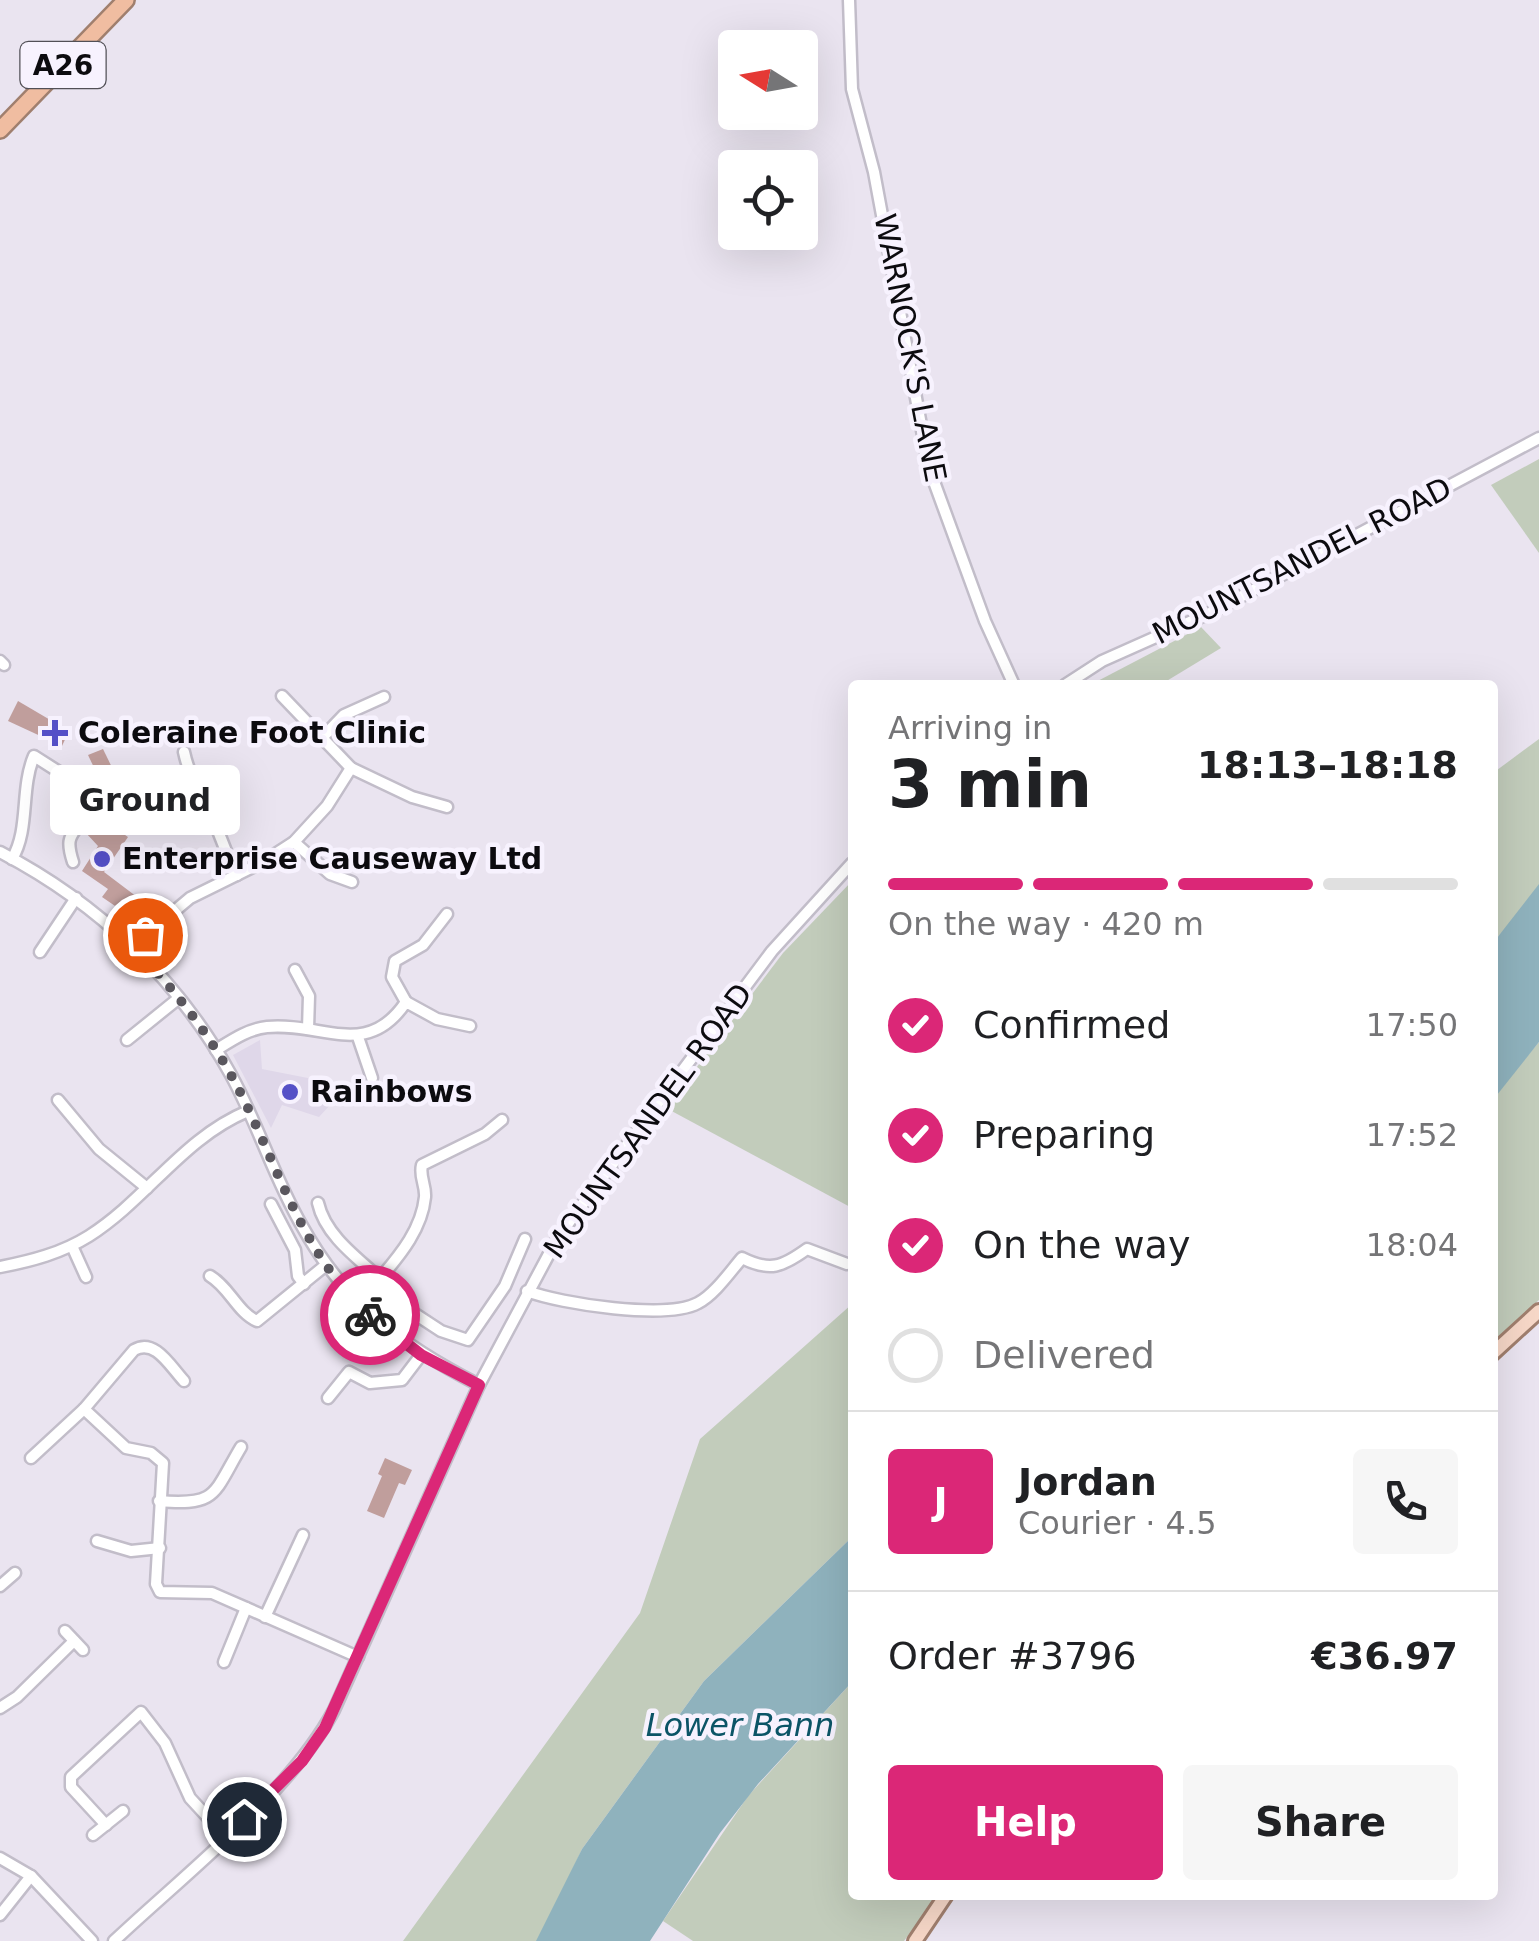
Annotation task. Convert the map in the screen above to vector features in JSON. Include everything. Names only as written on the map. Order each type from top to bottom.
[{"type":"highway","name":"A26","points":[[0,130],[126,0]]},
{"type":"main road","points":[[1498,1349],[1539,1311]]},
{"type":"main road","points":[[915,1941],[943,1900]]},
{"type":"street","name":"WARNOCK'S LANE","points":[[849,0],[852,89],[874,172],[929,468],[984,621],[1012,680]]},
{"type":"street","name":"MOUNTSANDEL ROAD","points":[[1073,680],[1102,661],[1212,612],[1539,438]]},
{"type":"street","points":[[282,696],[350,768],[412,797],[448,807]]},
{"type":"street","points":[[321,739],[344,715],[384,698]]},
{"type":"street","points":[[184,752],[189,778],[210,812],[219,842],[236,875]]},
{"type":"street","points":[[12,859],[20,841],[26,776],[34,756],[82,786],[84,813],[70,833],[68,844],[73,862]]},
{"type":"street","points":[[133,946],[190,898],[294,842],[327,806],[350,768]]},
{"type":"street","points":[[294,842],[330,874],[352,882]]},
{"type":"street","points":[[0,852],[76,898],[133,946],[179,998],[216,1050],[300,1224],[326,1265],[362,1308],[392,1335],[479,1385]]},
{"type":"street","name":"MOUNTSANDEL ROAD","points":[[114,1941],[226,1836],[316,1743],[479,1385],[558,1237],[772,951],[848,867]]},
{"type":"street","points":[[40,952],[76,898]]},
{"type":"street","points":[[447,914],[422,945],[395,961],[392,977],[406,1002],[437,1019],[470,1026]]},
{"type":"street","points":[[295,970],[310,996],[308,1029]]},
{"type":"street","points":[[127,1040],[179,998]]},
{"type":"street","points":[[216,1050],[255,1030],[308,1029],[358,1037],[377,1032],[396,1017],[406,1002]]},
{"type":"street","points":[[358,1037],[372,1078]]},
{"type":"street","points":[[58,1100],[99,1149],[147,1188]]},
{"type":"street","points":[[0,1267],[72,1246],[108,1222],[194,1141],[248,1111]]},
{"type":"street","points":[[382,1276],[406,1247],[416,1226],[425,1199],[419,1172],[422,1166],[485,1134],[502,1120]]},
{"type":"street","points":[[318,1203],[326,1225],[352,1254],[382,1276],[412,1312],[441,1331],[468,1340],[506,1286],[525,1240]]},
{"type":"street","points":[[272,1204],[298,1256],[298,1276],[304,1284]]},
{"type":"street","points":[[72,1246],[86,1277]]},
{"type":"street","points":[[528,1291],[576,1305],[677,1311],[701,1302],[742,1258],[760,1268],[781,1268],[807,1249],[848,1264]]},
{"type":"street","points":[[210,1276],[257,1321],[326,1265]]},
{"type":"street","points":[[392,1335],[412,1312]]},
{"type":"street","points":[[32,1458],[84,1409],[142,1345],[152,1346],[184,1381]]},
{"type":"street","points":[[328,1398],[343,1374],[349,1372],[370,1383],[402,1380],[421,1355]]},
{"type":"street","points":[[84,1409],[126,1448],[159,1456],[162,1463],[156,1584],[160,1592],[200,1591],[358,1657]]},
{"type":"street","points":[[159,1502],[193,1504],[207,1499],[241,1447]]},
{"type":"street","points":[[265,1617],[303,1536]]},
{"type":"street","points":[[97,1541],[131,1552],[160,1548]]},
{"type":"street","points":[[0,1586],[15,1572]]},
{"type":"street","points":[[224,1662],[246,1608]]},
{"type":"street","points":[[0,1708],[79,1645],[65,1631]]},
{"type":"street","points":[[106,1825],[71,1786],[71,1777],[141,1712],[165,1744],[190,1798],[226,1836]]},
{"type":"street","points":[[93,1836],[123,1811]]},
{"type":"street","points":[[0,1858],[31,1876],[92,1941]]},
{"type":"street","points":[[0,1915],[31,1876]]},
{"type":"shaded area","name":"Rainbows","points":[[260,1040],[262,1069],[323,1081],[331,1104],[319,1117],[282,1105],[271,1128],[233,1055]]},
{"type":"green space","points":[[1539,459],[1539,553],[1491,485]]},
{"type":"green space","points":[[1201,627],[1221,648],[1168,680],[1100,680]]},
{"type":"green space","points":[[1539,739],[1539,892],[1498,937],[1498,769]]},
{"type":"green space","points":[[848,885],[848,1206],[666,1108],[783,953]]},
{"type":"green space","points":[[1539,1042],[1539,1300],[1498,1338],[1498,1091]]},
{"type":"green space","points":[[848,1308],[848,1541],[704,1681],[582,1849],[540,1941],[403,1941],[640,1613],[700,1439]]},
{"type":"green space","points":[[848,1686],[848,1900],[934,1900],[904,1941],[693,1941],[663,1921],[748,1796]]},
{"type":"water","points":[[1539,884],[1539,1042],[1498,1094],[1498,937]]},
{"type":"water","name":"Lower Bann","points":[[848,1541],[848,1686],[758,1784],[720,1833],[650,1941],[536,1941],[582,1849],[704,1681]]},
{"type":"building","points":[[18,701],[69,731],[62,746],[8,721]]},
{"type":"building","points":[[103,749],[123,790],[108,797],[88,755]]},
{"type":"building","points":[[97,816],[128,837],[104,872],[153,907],[137,921],[102,897],[108,889],[82,871],[98,846],[86,833]]},
{"type":"building","points":[[385,1458],[412,1470],[405,1485],[399,1483],[384,1518],[367,1511]]},
{"type":"way so far","points":[[145,935],[133,946],[179,998],[216,1050],[300,1224],[326,1265],[370,1315]]},
{"type":"place","name":"Coleraine Foot Clinic","points":[[55,733]]},
{"type":"place","name":"Enterprise Causeway Ltd","points":[[102,859]]},
{"type":"place","name":"Ground","points":[[145,935]]},
{"type":"place","name":"Rainbows","points":[[290,1092]]},
{"type":"route","points":[[244,1819],[302,1761],[325,1728],[479,1385],[421,1355],[370,1315]]}]
